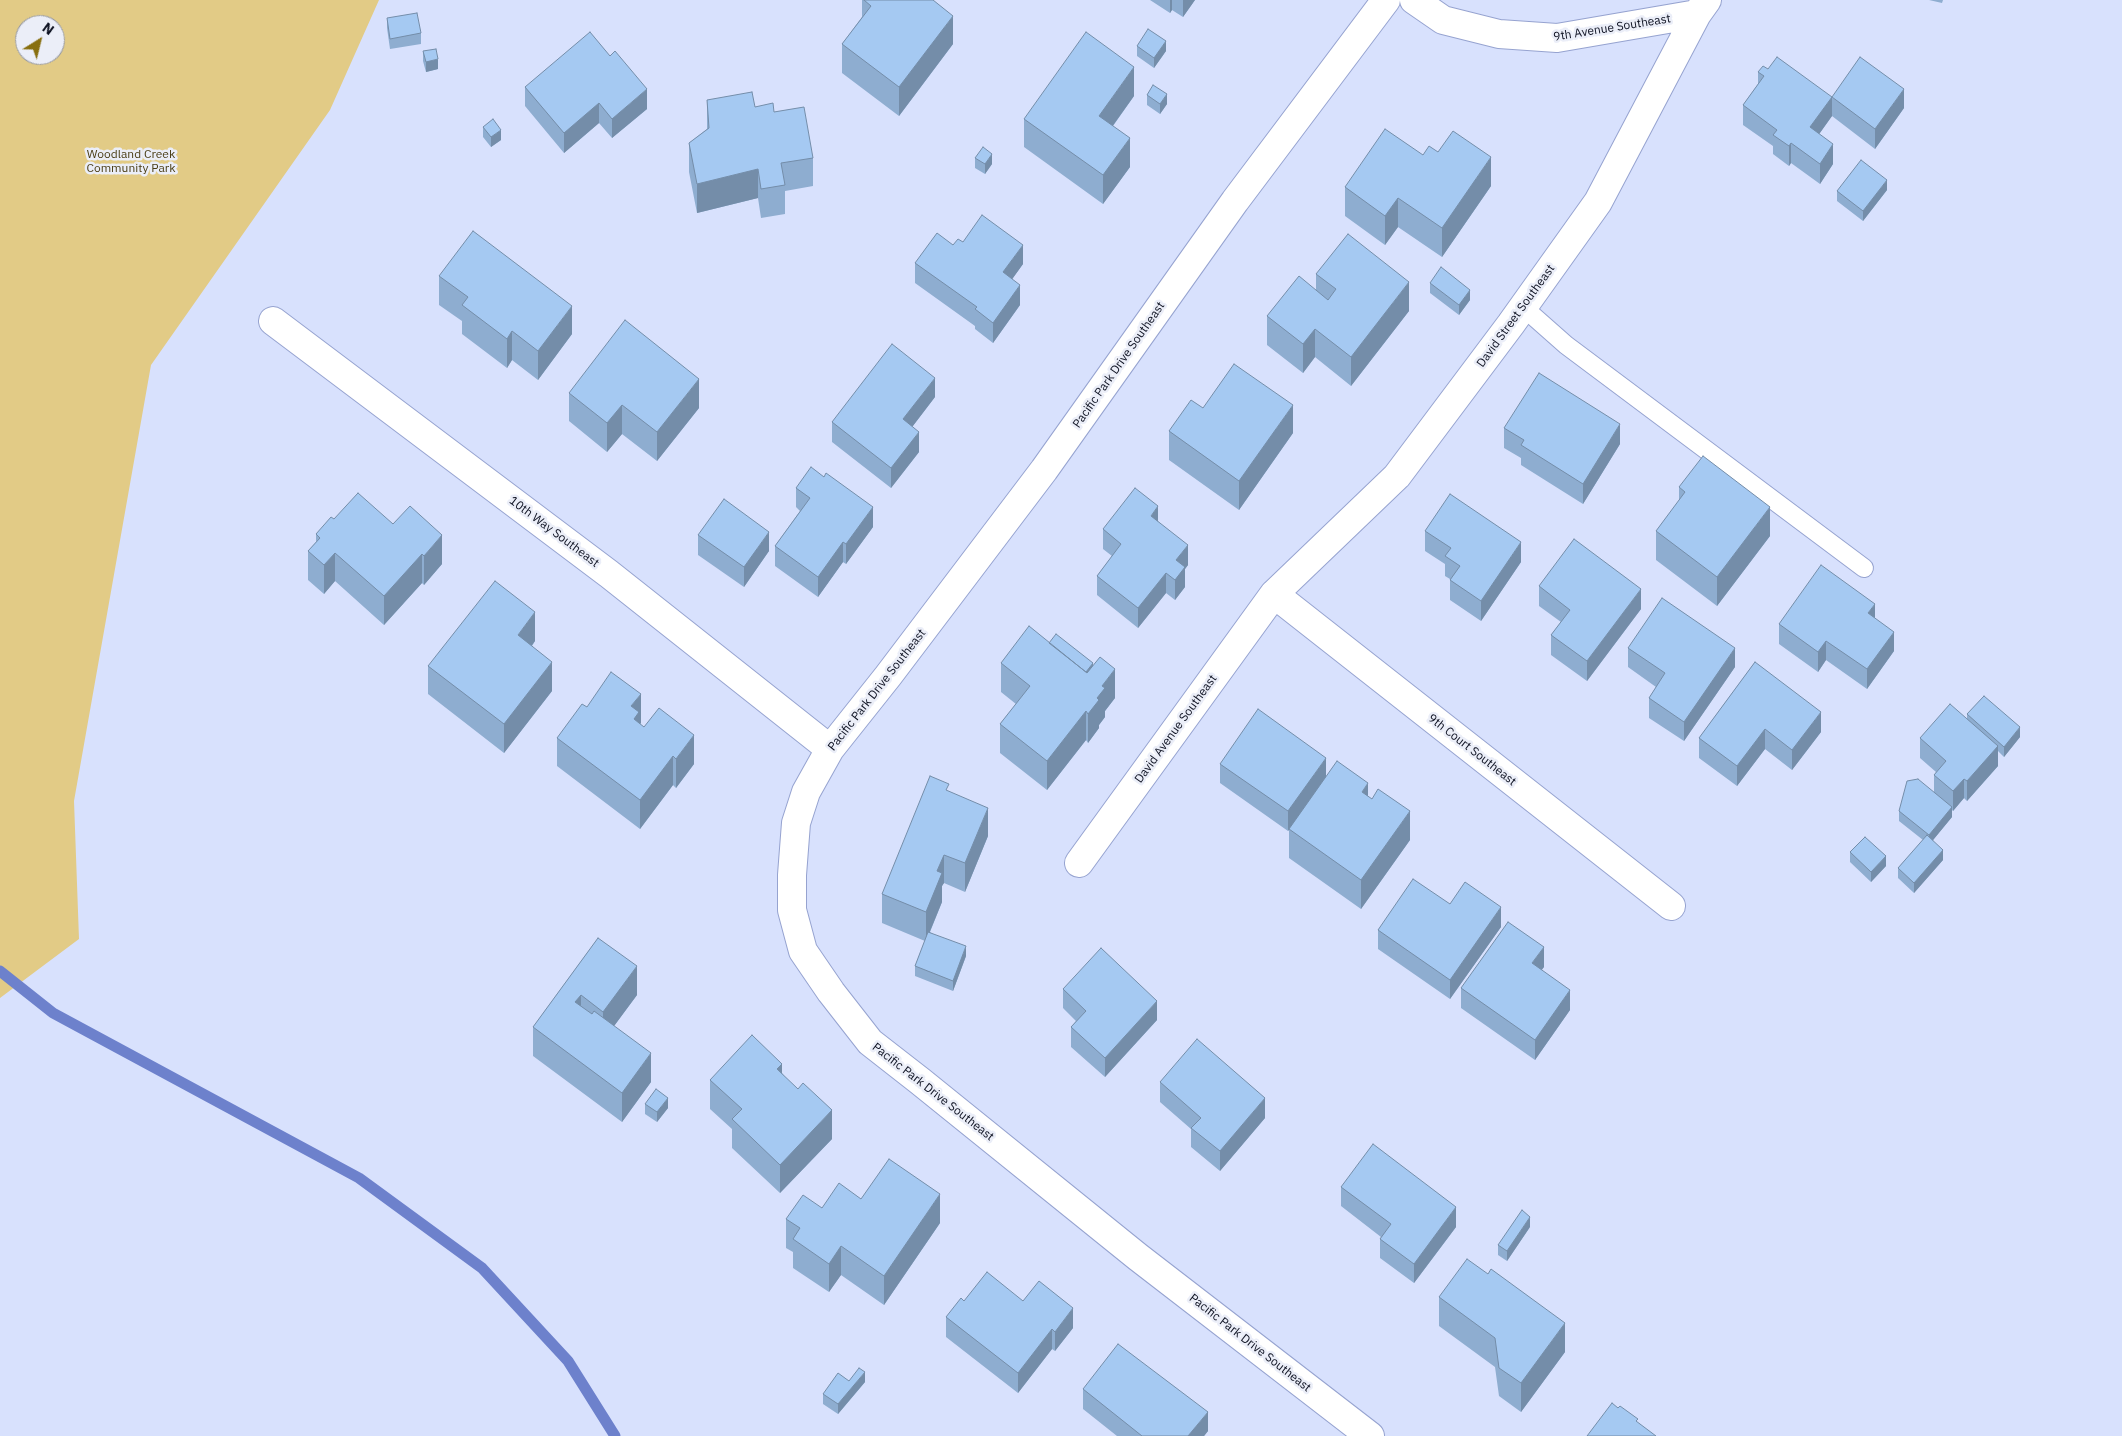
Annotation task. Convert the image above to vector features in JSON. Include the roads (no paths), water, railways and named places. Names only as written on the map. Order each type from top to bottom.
[{"type":"street","name":"Pacific Park Drive Southeast","points":[[1370,1436],[1138,1257],[870,1042],[831,992],[803,951],[792,910],[792,875],[796,823],[806,792],[830,749],[888,676],[1044,470],[1235,201],[1386,0]]},
{"type":"street","name":"9th Avenue Southeast","points":[[1414,0],[1443,20],[1499,34],[1557,38],[1702,7]]},
{"type":"street","name":"David Street Southeast","points":[[1274,594],[1397,476],[1524,307],[1598,202],[1702,7]]},
{"type":"street","name":"10th Way Southeast","points":[[273,321],[609,574],[830,749]]},
{"type":"street","name":"David Avenue Southeast","points":[[1079,863],[1274,594]]},
{"type":"street","name":"9th Court Southeast","points":[[1274,594],[1671,906]]},
{"type":"lane","points":[[1524,307],[1566,345],[1864,568]]},
{"type":"waterway","points":[[0,971],[53,1013],[359,1178],[482,1268],[568,1361],[615,1436]]},
{"type":"park label","name":"Woodland Creek Community Park","points":[[131,162]]}]
